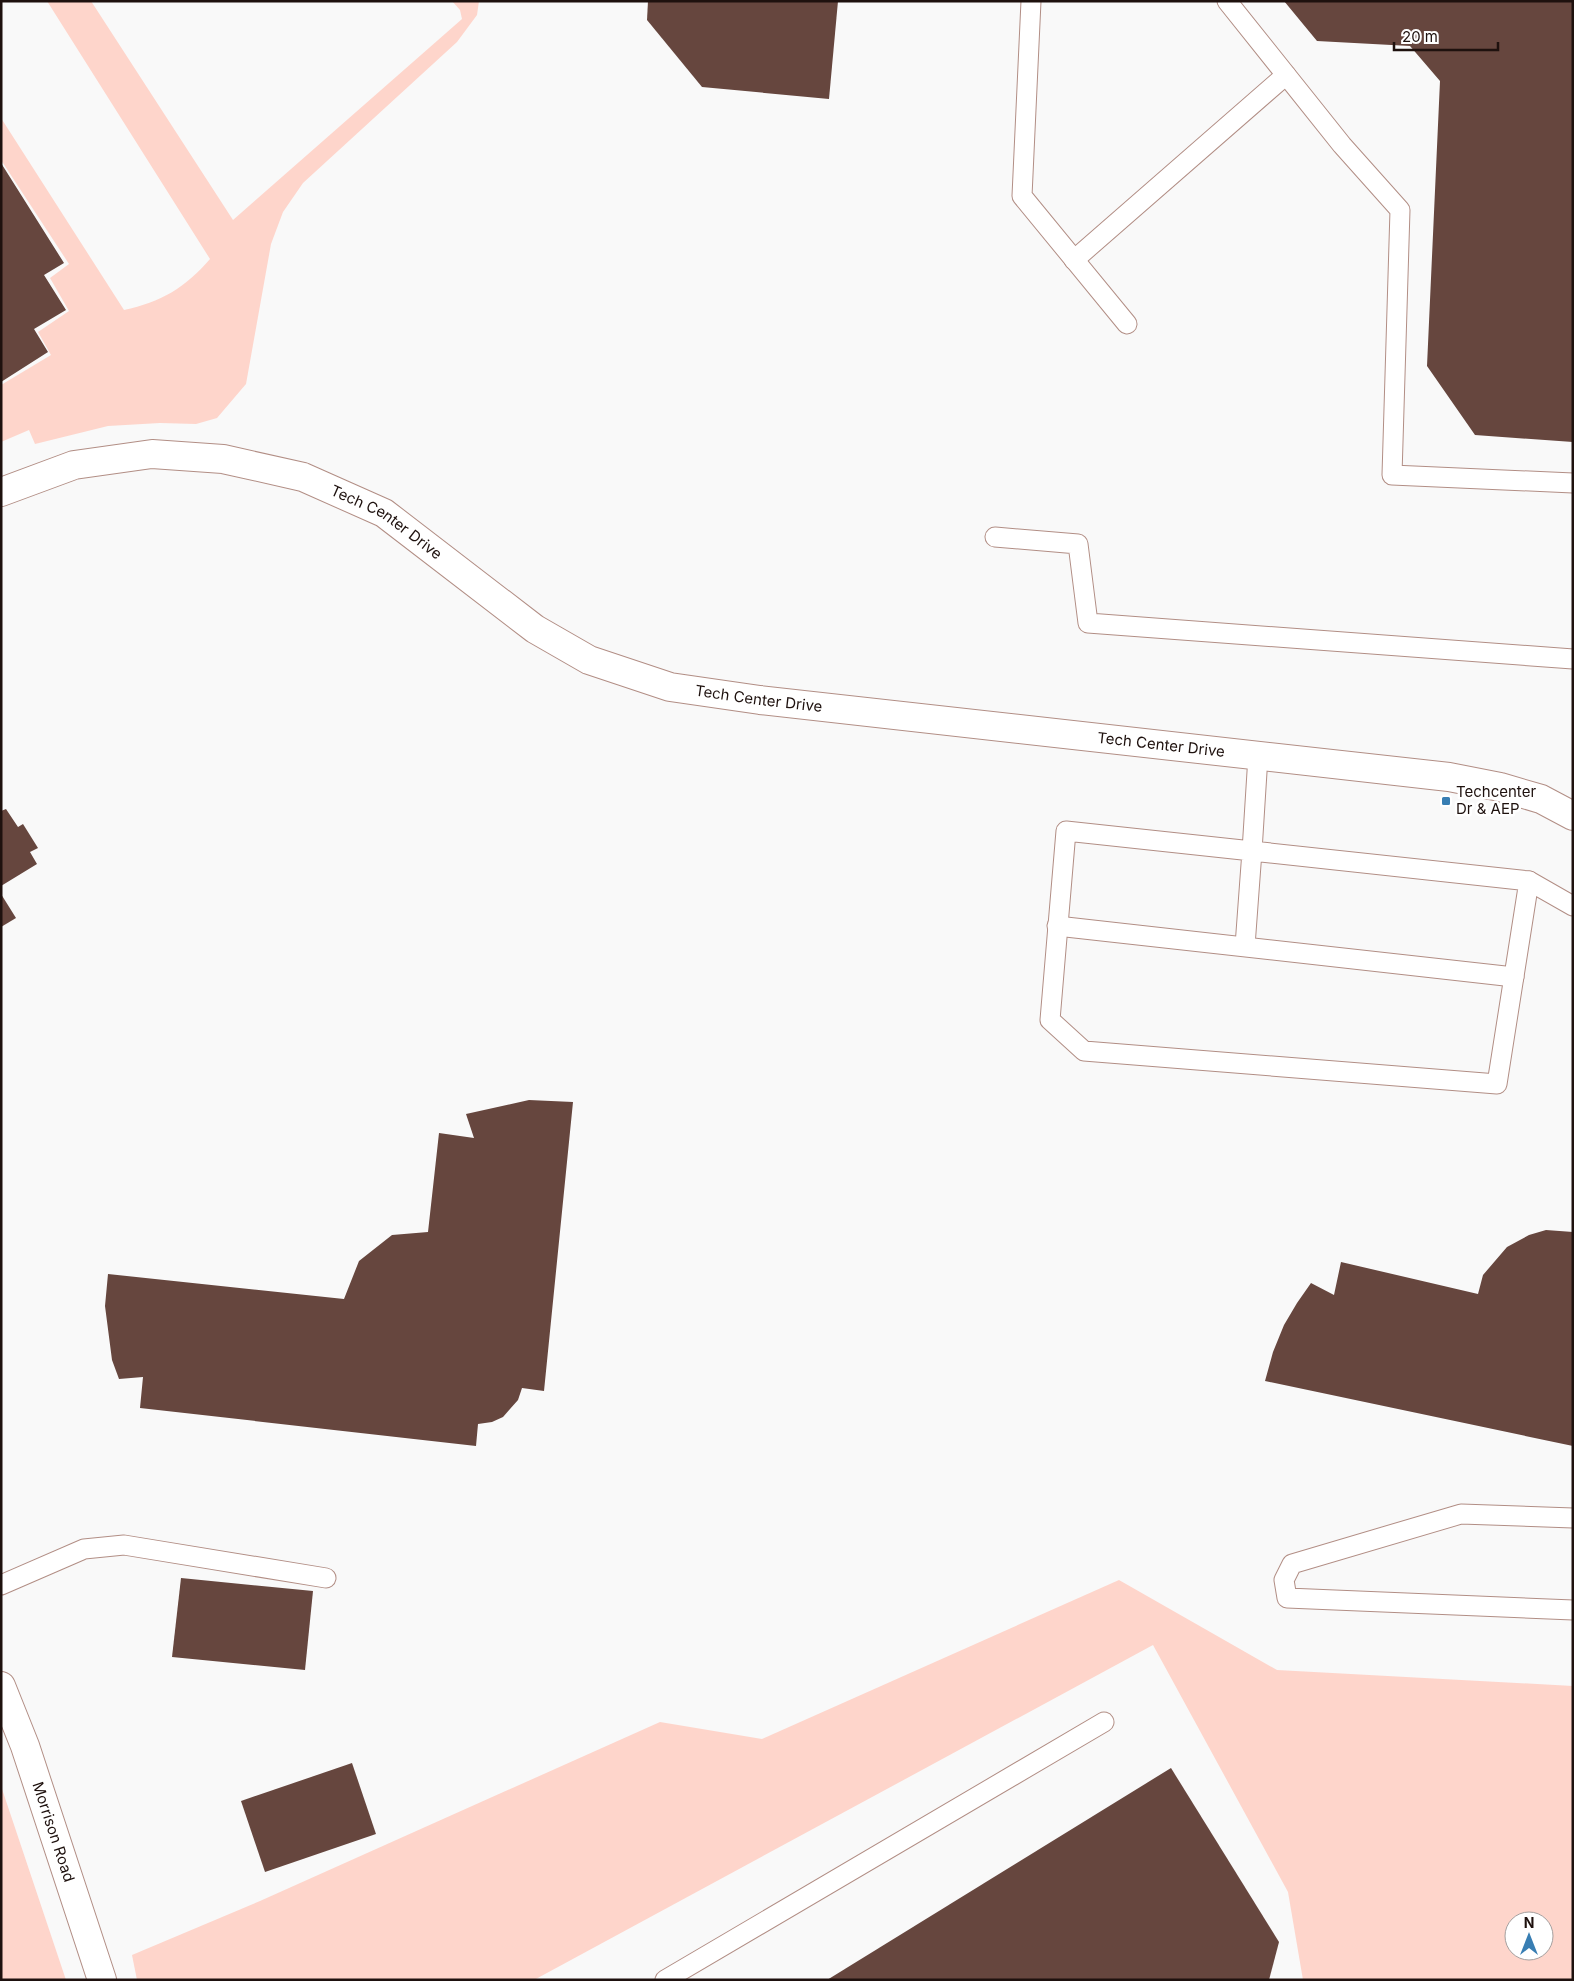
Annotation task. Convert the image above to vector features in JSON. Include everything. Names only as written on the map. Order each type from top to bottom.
[{"type":"street","name":"Tech Center Drive","points":[[1,492],[74,465],[152,454],[223,459],[303,477],[384,513],[535,629],[589,660],[670,686],[760,700],[1449,777],[1508,789],[1540,800],[1573,816]]},
{"type":"street","name":"Morrison Road","points":[[1,1686],[25,1746],[102,1980]]},
{"type":"lane","points":[[1031,1],[1022,196],[1126,324]]},
{"type":"lane","points":[[1228,1],[1342,145],[1400,210],[1392,475],[1573,483]]},
{"type":"lane","points":[[1074,260],[1286,75]]},
{"type":"lane","points":[[995,537],[1078,544],[1088,624],[1573,659]]},
{"type":"lane","points":[[1245,946],[1258,756]]},
{"type":"lane","points":[[1529,881],[1497,1084],[1084,1051],[1050,1020],[1066,831],[1529,881],[1573,906]]},
{"type":"lane","points":[[1057,926],[1514,977]]},
{"type":"lane","points":[[1573,1518],[1461,1514],[1292,1564],[1284,1580],[1287,1598],[1573,1610]]},
{"type":"lane","points":[[1,1585],[84,1549],[124,1545],[326,1578]]},
{"type":"lane","points":[[665,1980],[1104,1722]]},
{"type":"shaded area","points":[[47,1],[91,1],[233,220],[462,19],[460,10],[452,1],[479,1],[477,15],[457,42],[303,183],[283,212],[271,244],[246,384],[217,418],[196,424],[160,423],[108,426],[35,444],[29,430],[1,442],[1,385],[51,355],[38,332],[69,311],[50,278],[69,264],[1,160],[1,118],[124,310],[150,303],[172,292],[182,286],[210,259]]},
{"type":"shaded area","points":[[1119,1580],[1277,1670],[1573,1686],[1573,1980],[1303,1980],[1288,1892],[1153,1645],[534,1980],[137,1980],[132,1955],[260,1901],[660,1722],[762,1739]]},
{"type":"shaded area","points":[[1,1786],[66,1980],[1,1980]]},
{"type":"building","points":[[648,1],[838,1],[829,99],[702,87],[647,20]]},
{"type":"building","points":[[1284,1],[1573,1],[1573,442],[1475,435],[1427,366],[1440,81],[1410,46],[1317,41]]},
{"type":"building","points":[[1,163],[64,263],[44,275],[66,310],[34,329],[48,352],[1,382]]},
{"type":"building","points":[[6,809],[18,827],[23,824],[38,848],[30,852],[37,864],[1,886],[1,811]]},
{"type":"building","points":[[1,894],[16,918],[1,927]]},
{"type":"building","points":[[529,1100],[573,1102],[544,1391],[522,1388],[518,1400],[503,1417],[492,1422],[478,1424],[476,1446],[140,1408],[143,1377],[119,1379],[112,1360],[105,1306],[108,1274],[344,1299],[359,1261],[392,1235],[428,1232],[439,1133],[474,1138],[466,1114]]},
{"type":"building","points":[[1546,1230],[1573,1232],[1573,1446],[1265,1381],[1273,1352],[1284,1325],[1297,1303],[1311,1283],[1334,1295],[1341,1262],[1478,1294],[1483,1275],[1507,1247],[1529,1235]]},
{"type":"building","points":[[181,1578],[313,1591],[305,1670],[172,1657]]},
{"type":"building","points":[[352,1763],[376,1834],[265,1872],[241,1801]]},
{"type":"building","points":[[1171,1768],[1279,1942],[1269,1980],[827,1980]]},
{"type":"place","name":"Techcenter Dr & AEP","points":[[1446,801]]}]
